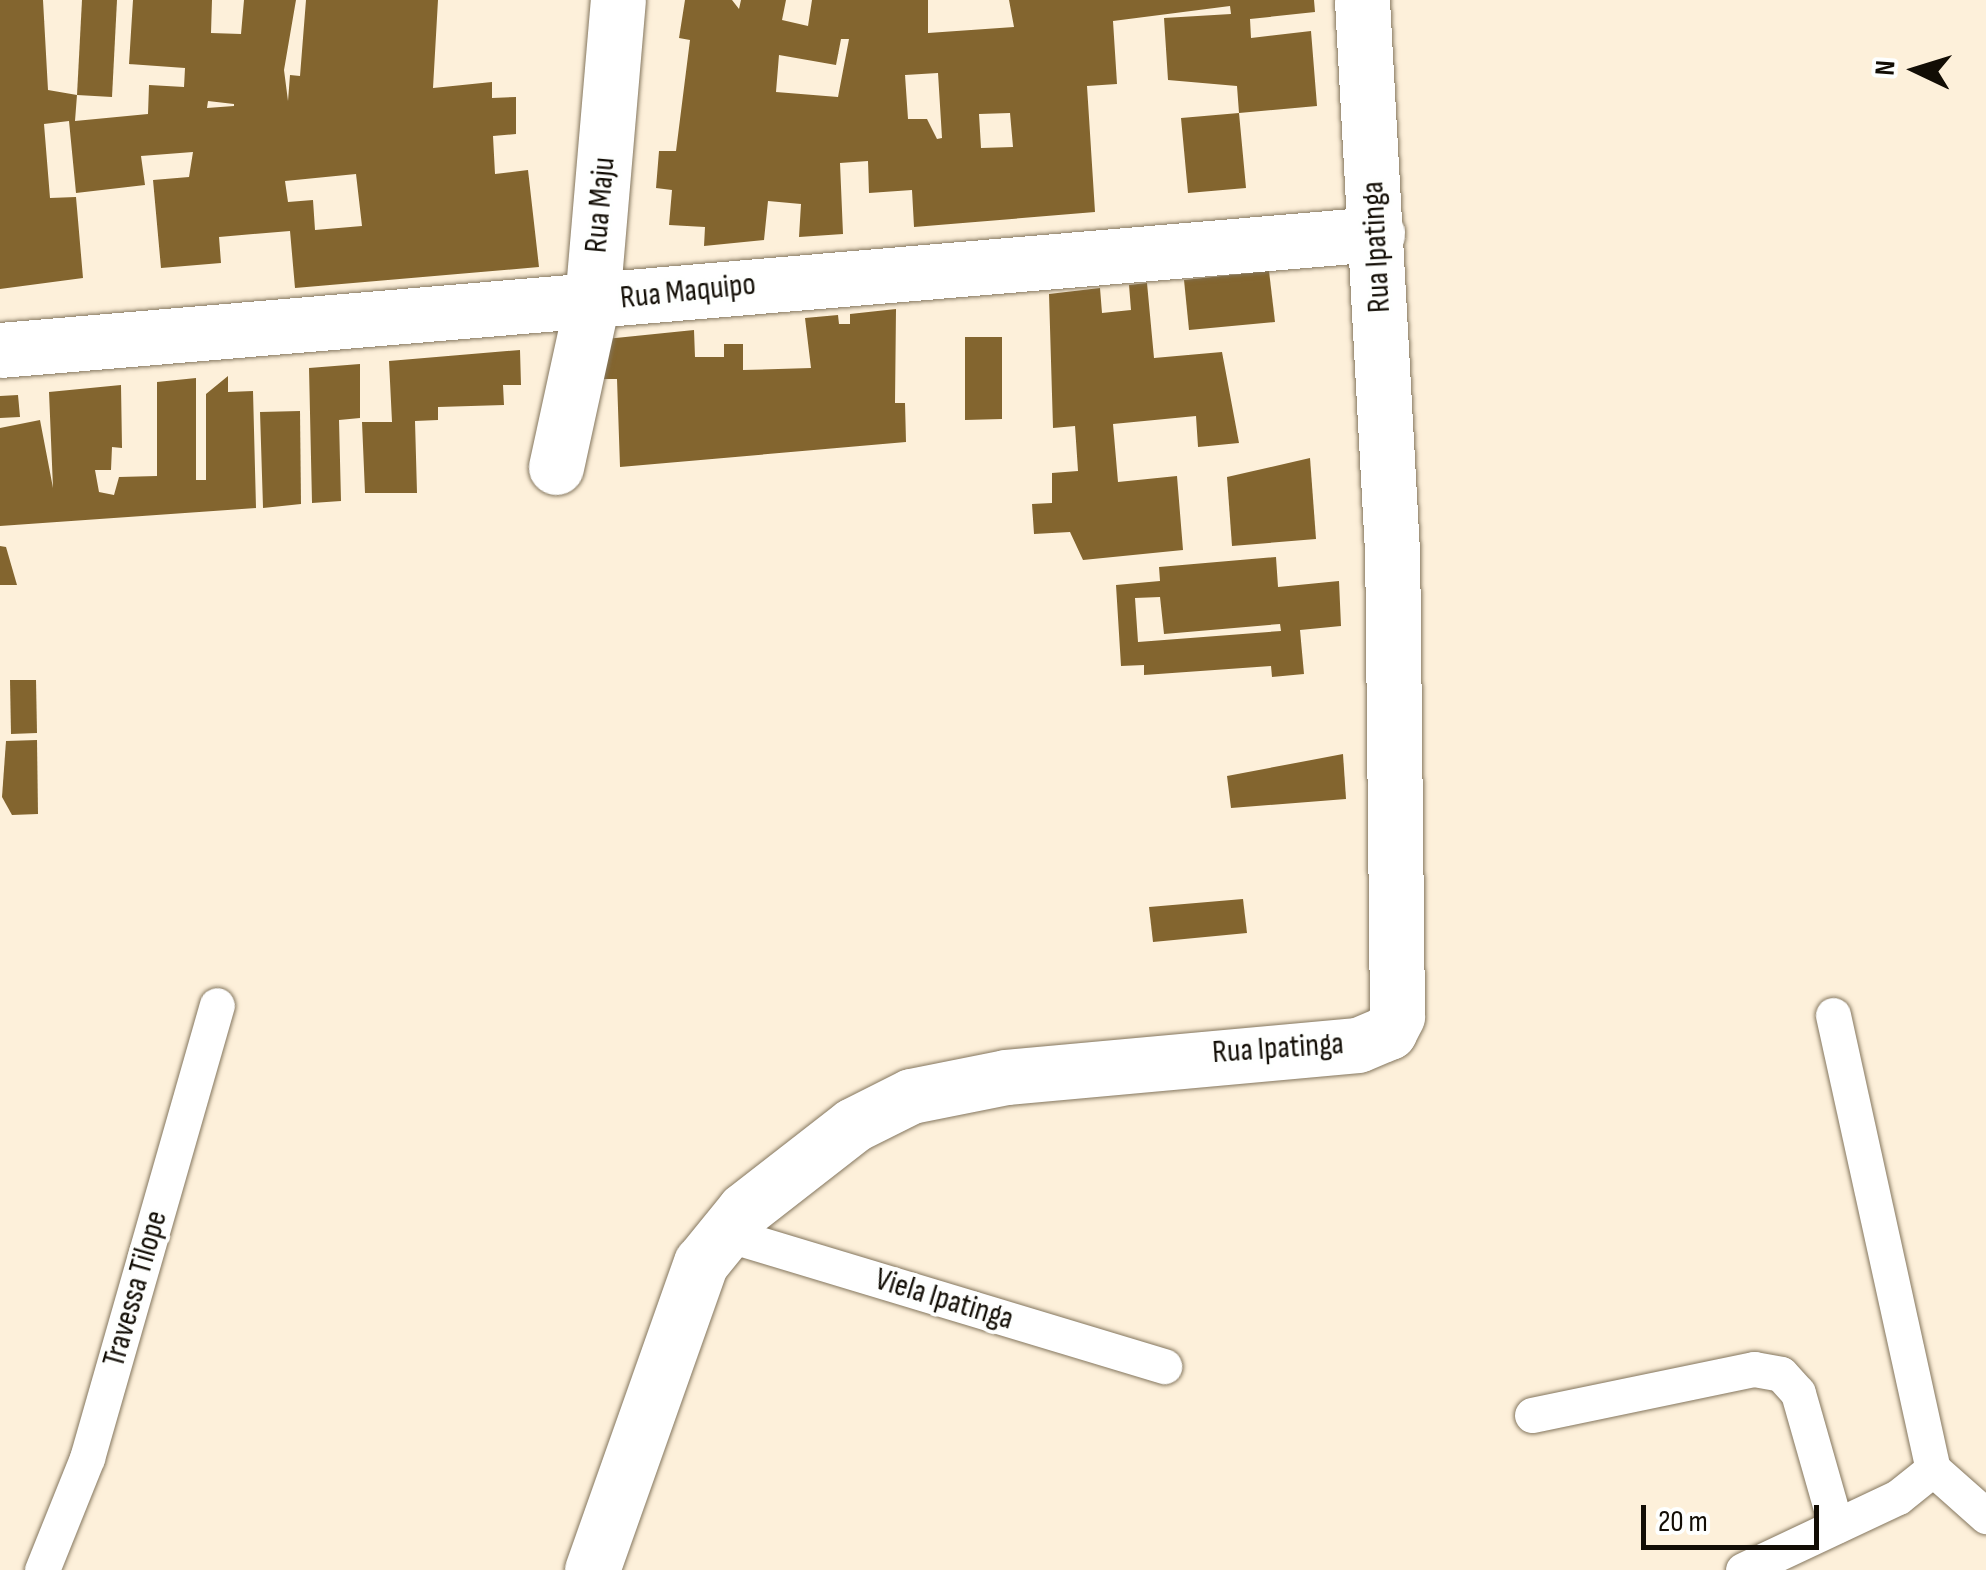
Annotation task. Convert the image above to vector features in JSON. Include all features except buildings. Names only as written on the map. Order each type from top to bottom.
[{"type":"street","name":"Rua Maju","points":[[556,467],[592,302],[618,0]]},
{"type":"street","name":"Rua Ipatinga","points":[[592,1570],[702,1264],[723,1233],[853,1125],[911,1096],[1138,1058],[1358,1045],[1388,1032],[1400,981],[1400,862],[1377,234],[1362,0]]},
{"type":"street","name":"Rua Maquipo","points":[[0,350],[592,302],[927,265],[1377,234]]},
{"type":"lane","name":"Travessa Tilope","points":[[42,1570],[88,1458],[217,1005]]},
{"type":"lane","points":[[1834,1015],[1933,1469],[1986,1516]]},
{"type":"lane","name":"Viela Ipatinga","points":[[723,1233],[1164,1366]]},
{"type":"lane","points":[[1532,1416],[1754,1368],[1781,1374],[1798,1394],[1836,1526]]},
{"type":"lane","points":[[1743,1570],[1836,1526],[1933,1469]]}]
